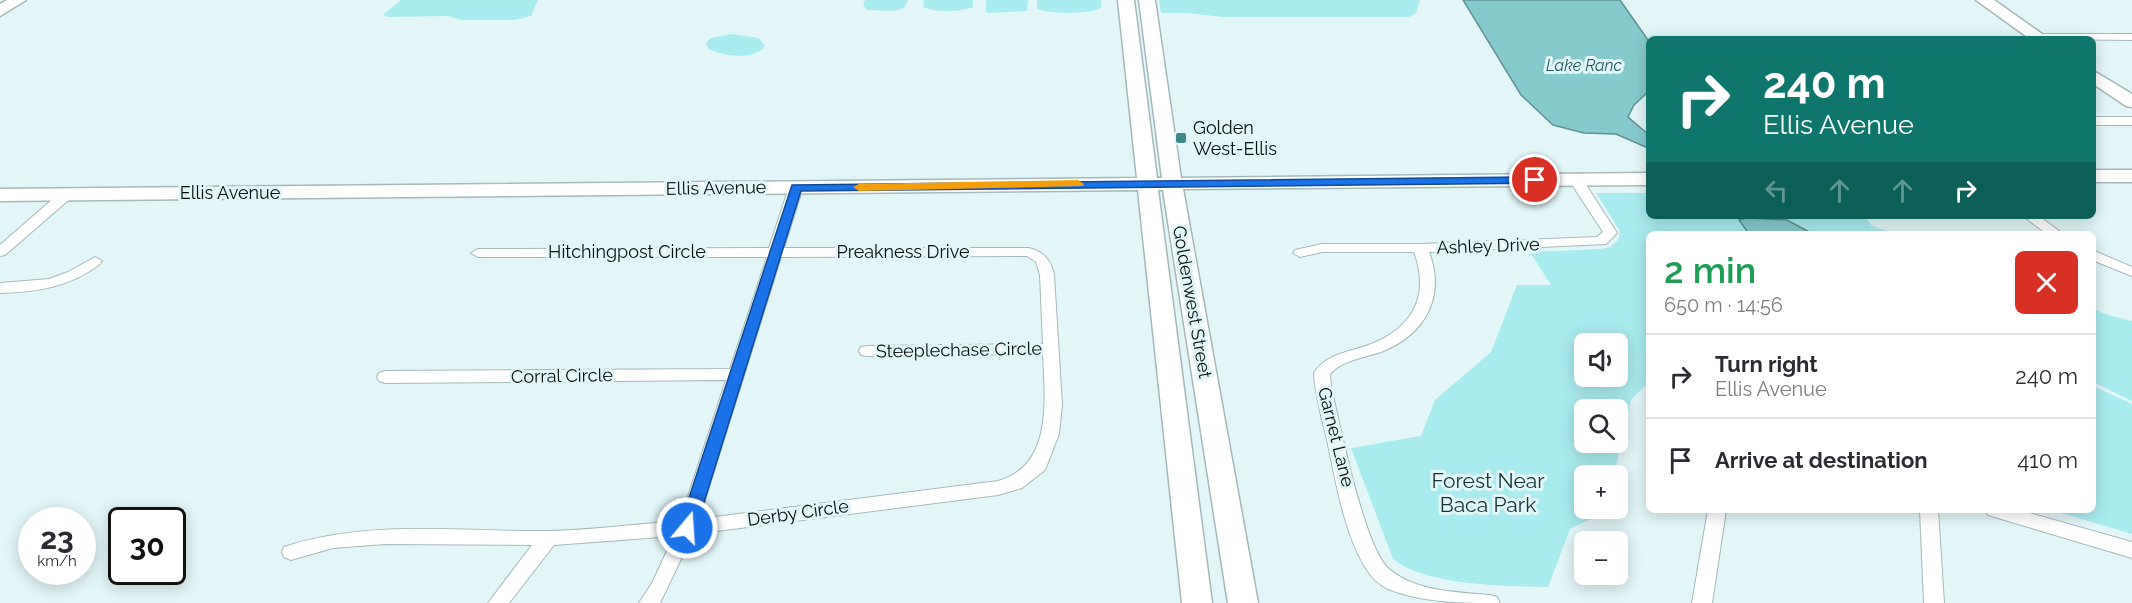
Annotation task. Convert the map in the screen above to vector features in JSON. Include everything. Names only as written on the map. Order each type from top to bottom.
[{"type":"main road","points":[[0,3],[4,0]]},
{"type":"main road","points":[[0,11],[18,0]]},
{"type":"main road","name":"Goldenwest Street","points":[[1126,0],[1197,603]]},
{"type":"main road","name":"Goldenwest Street","points":[[1147,0],[1172,182],[1243,603]]},
{"type":"main road","points":[[1983,0],[2037,36]]},
{"type":"main road","points":[[2096,78],[2132,102]]},
{"type":"main road","points":[[2096,176],[2132,176]]},
{"type":"main road","name":"Ellis Avenue","points":[[0,195],[1646,179]]},
{"type":"street","points":[[2096,37],[2132,37]]},
{"type":"street","points":[[2096,121],[2132,121]]},
{"type":"street","name":"Ashley Drive","points":[[1300,253],[1322,248],[1420,248],[1601,242],[1610,233],[1576,180]]},
{"type":"street","points":[[649,603],[659,588],[687,528],[796,187]]},
{"type":"street","points":[[0,252],[67,194]]},
{"type":"street","points":[[2034,219],[2052,231]]},
{"type":"street","name":"Garnet Lane","points":[[1420,248],[1429,276],[1428,293],[1424,306],[1410,327],[1381,346],[1338,360],[1327,366],[1322,373],[1358,525],[1367,551],[1380,573],[1416,592],[1490,603]]},
{"type":"street","name":"Preakness Drive","points":[[776,252],[1029,252]]},
{"type":"street","name":"Hitchingpost Circle","points":[[478,253],[776,252]]},
{"type":"street","name":"Derby Circle","points":[[291,552],[333,541],[385,537],[549,538],[687,528],[998,488],[1016,483],[1039,465],[1050,434],[1054,405],[1046,264],[1038,255],[1029,252]]},
{"type":"street","points":[[2096,256],[2132,272]]},
{"type":"street","points":[[0,288],[48,285],[80,274],[95,261]]},
{"type":"street","name":"Steeplechase Circle","points":[[867,351],[1051,350]]},
{"type":"street","name":"Corral Circle","points":[[385,377],[738,374]]},
{"type":"street","points":[[1702,603],[1717,513]]},
{"type":"street","points":[[1929,513],[1934,603]]},
{"type":"street","points":[[2004,513],[2132,550]]},
{"type":"street","points":[[498,603],[549,538]]},
{"type":"green space","points":[[401,0],[538,0],[531,16],[515,20],[461,20],[447,16],[388,17],[383,15]]},
{"type":"green space","points":[[865,0],[908,0],[904,8],[893,11],[867,10],[863,6]]},
{"type":"green space","points":[[924,0],[973,0],[973,7],[955,11],[934,10],[923,7]]},
{"type":"green space","points":[[986,0],[1028,0],[1027,11],[988,13]]},
{"type":"green space","points":[[1037,0],[1101,0],[1102,7],[1097,10],[1070,13],[1051,12],[1037,9]]},
{"type":"green space","points":[[1159,0],[1420,1],[1416,13],[1409,17],[1223,17],[1161,13]]},
{"type":"green space","points":[[732,34],[759,38],[765,46],[754,54],[738,56],[708,49],[706,43],[711,38]]},
{"type":"green space","name":"Forest Near Baca Park","points":[[1596,193],[1646,193],[1646,219],[1867,219],[1872,226],[1887,231],[1646,231],[1646,385],[1631,400],[1628,413],[1628,399],[1574,399],[1574,453],[1619,453],[1616,465],[1574,465],[1574,519],[1591,519],[1570,529],[1548,587],[1467,583],[1426,575],[1393,559],[1351,448],[1421,436],[1435,400],[1491,352],[1517,285],[1551,285],[1530,252],[1610,247],[1618,240],[1620,231]]},
{"type":"green space","points":[[2096,310],[2132,321],[2132,401],[2096,383]]},
{"type":"green space","points":[[2096,387],[2132,404],[2132,534],[2061,513],[2096,513]]},
{"type":"water","name":"Lake Ranc","points":[[1463,0],[1620,0],[1646,37],[1646,94],[1634,105],[1628,117],[1646,132],[1646,147],[1616,134],[1584,133],[1553,125],[1521,95]]},
{"type":"water","points":[[1739,220],[1787,220],[1807,231],[1747,231]]},
{"type":"slow traffic","points":[[859,187],[1078,184]]},
{"type":"place","name":"Golden West-Ellis","points":[[1181,138]]},
{"type":"route","points":[[687,528],[796,187],[1535,180]]}]
